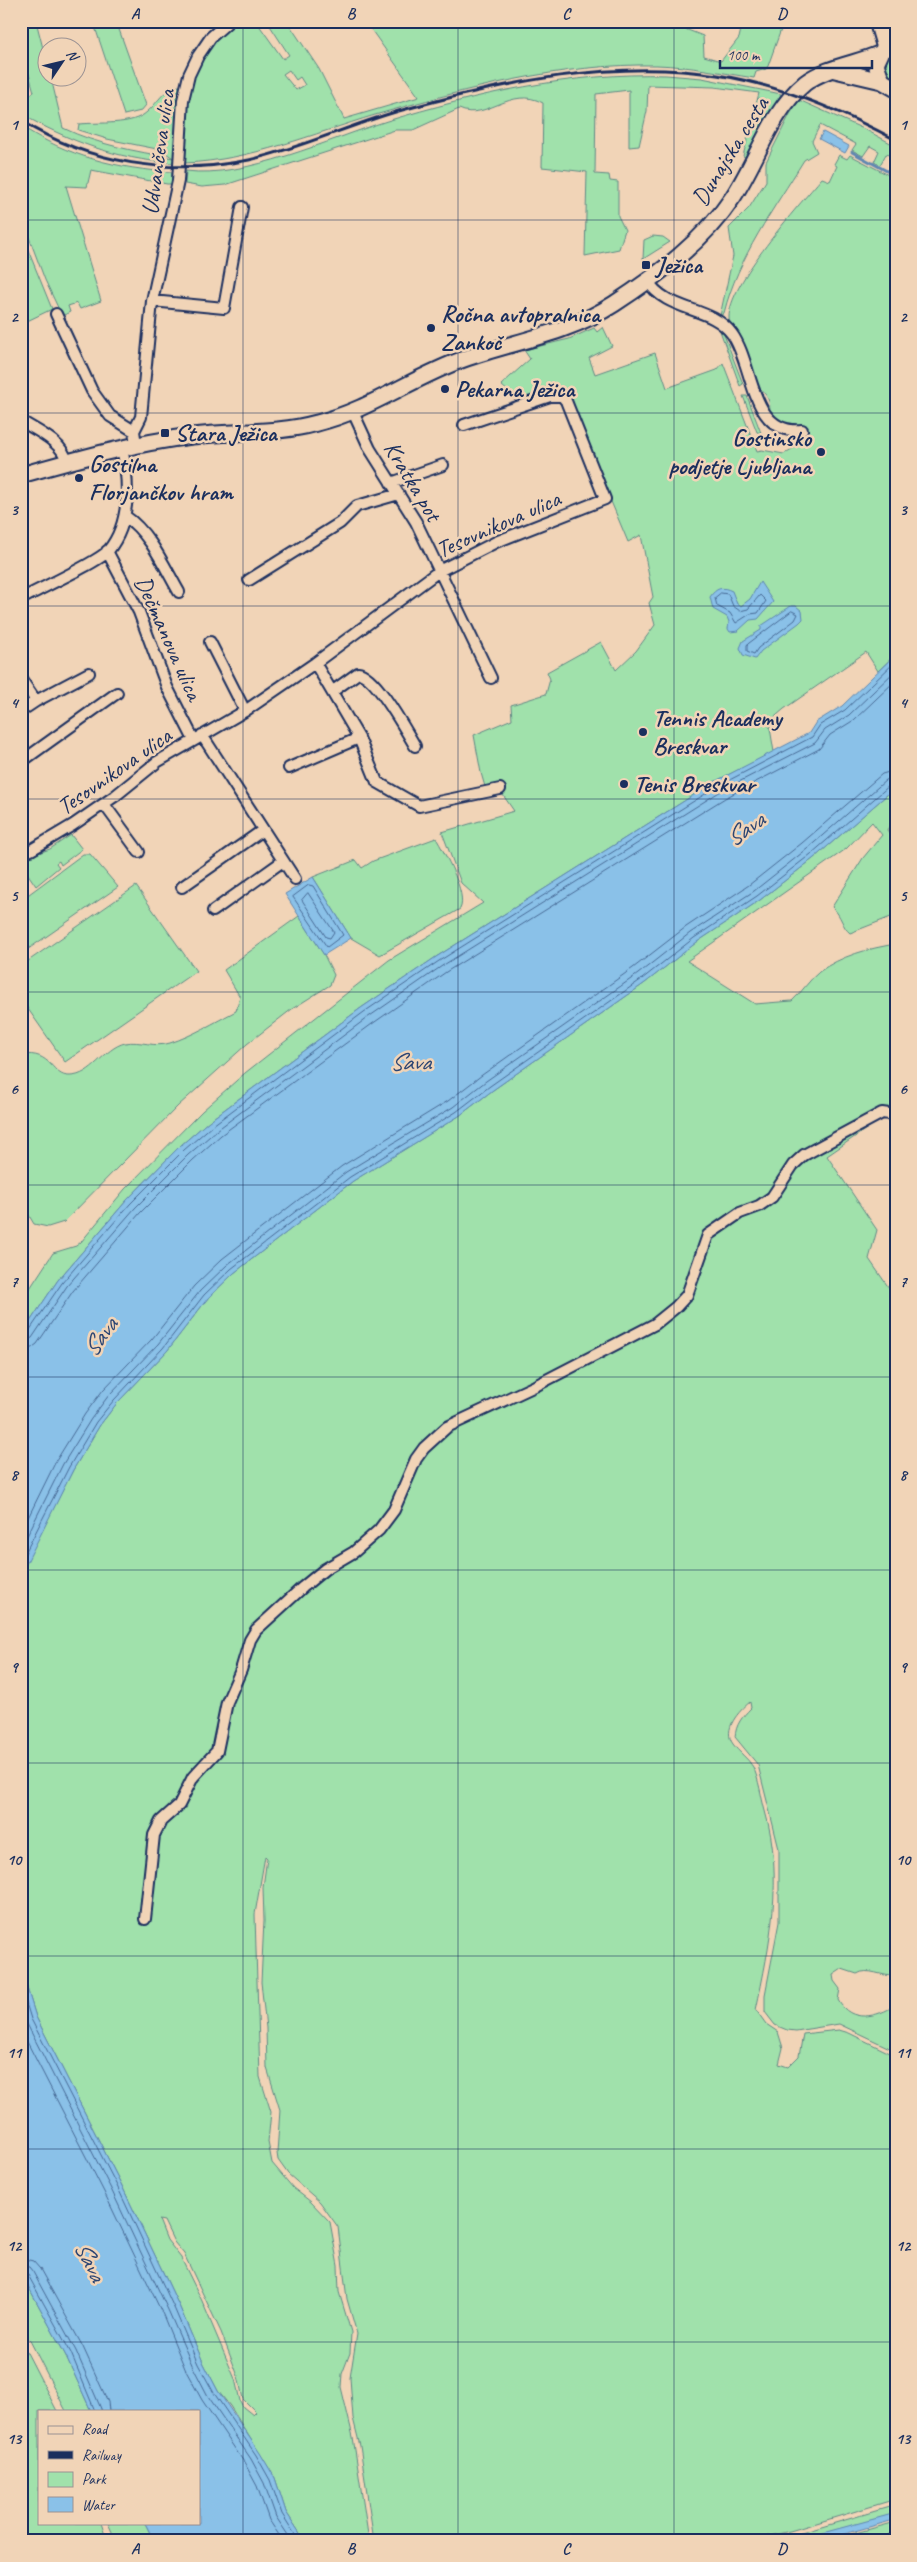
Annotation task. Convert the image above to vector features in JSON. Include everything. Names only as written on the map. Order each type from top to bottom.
[{"type":"main road","points":[[878,21],[887,48],[876,68],[882,81]]},
{"type":"main road","points":[[888,21],[896,31]]},
{"type":"main road","name":"Dunajska cesta","points":[[21,475],[131,441],[290,428],[315,424],[354,412],[443,366],[577,324],[610,306],[647,280],[696,241],[727,205],[774,124],[797,90],[812,78],[887,48]]},
{"type":"main road","points":[[835,70],[882,81],[896,89]]},
{"type":"street","name":"Udvančeva ulica","points":[[131,441],[141,417],[152,301],[178,181],[183,100],[189,75],[198,56],[211,37],[228,21]]},
{"type":"street","points":[[152,301],[224,308],[242,207]]},
{"type":"street","points":[[647,280],[662,298],[707,316],[728,329],[738,345],[767,418],[783,429],[802,430]]},
{"type":"street","points":[[21,599],[107,552],[125,516],[127,501],[131,441],[92,391],[56,314]]},
{"type":"street","name":"Tesovnikova ulica","points":[[21,852],[31,850],[104,804],[150,767],[244,710],[315,663],[439,571],[496,542],[605,498],[566,401],[562,396],[550,396],[464,425]]},
{"type":"street","name":"Kratka pot","points":[[354,412],[370,449],[416,522],[492,678]]},
{"type":"street","points":[[21,421],[60,448],[67,462]]},
{"type":"street","points":[[391,483],[443,465]]},
{"type":"street","points":[[249,580],[335,526],[357,506],[399,494]]},
{"type":"street","points":[[125,516],[134,522],[149,541],[179,592]]},
{"type":"street","name":"Dečmanova ulica","points":[[107,552],[139,612],[167,688],[198,738]]},
{"type":"street","points":[[210,642],[244,710]]},
{"type":"street","points":[[315,663],[360,738],[377,782],[418,806],[500,789]]},
{"type":"street","points":[[21,711],[89,673]]},
{"type":"street","points":[[333,691],[358,673],[369,677],[401,722],[415,746]]},
{"type":"street","points":[[21,679],[36,701]]},
{"type":"street","points":[[21,762],[117,693]]},
{"type":"street","name":"Tesovnikova ulica","points":[[198,738],[264,830],[295,879]]},
{"type":"street","points":[[289,768],[360,738]]},
{"type":"street","points":[[104,804],[139,852]]},
{"type":"street","points":[[182,887],[264,830]]},
{"type":"street","points":[[213,911],[283,861]]},
{"type":"street","points":[[145,1919],[154,1835],[161,1821],[179,1804],[194,1777],[217,1751],[227,1702],[241,1670],[250,1640],[266,1619],[303,1587],[325,1569],[354,1552],[379,1530],[389,1518],[405,1481],[424,1448],[447,1427],[535,1386],[654,1324],[676,1307],[687,1295],[708,1235],[726,1222],[772,1197],[793,1165],[804,1155],[882,1113],[896,1115]]},
{"type":"street","points":[[891,2541],[896,2540]]},
{"type":"green space","points":[[21,21],[36,21],[40,38],[38,38],[38,88],[53,88],[63,128],[117,147],[173,158],[162,150],[107,139],[78,130],[79,124],[133,120],[147,112],[171,88],[183,86],[174,158],[172,163],[112,153],[75,140],[21,114],[21,90],[30,95],[34,92],[21,46]]},
{"type":"green space","points":[[93,21],[116,21],[146,105],[141,111],[124,115]]},
{"type":"green space","points":[[235,21],[256,21],[283,59],[289,55],[267,21],[287,21],[319,69],[344,119],[419,97],[365,21],[665,21],[703,36],[704,56],[721,61],[739,38],[743,21],[784,21],[768,66],[766,69],[756,72],[754,78],[694,68],[657,65],[586,68],[550,73],[444,96],[375,115],[258,152],[210,161],[185,163],[183,142],[188,99],[196,69],[212,42]],"holes":[[[289,70],[296,80],[300,77],[305,85],[296,90],[283,74]]]},
{"type":"green space","points":[[896,49],[896,82],[888,78],[883,65],[887,55]]},
{"type":"green space","points":[[666,75],[702,78],[781,94],[745,157],[743,156],[759,93],[714,87],[648,85],[647,111],[639,146],[629,147],[629,90],[596,94],[595,174],[609,175],[610,181],[618,182],[618,216],[625,230],[619,249],[585,256],[587,172],[542,167],[543,103],[531,99],[509,100],[479,111],[469,112],[459,109],[413,130],[395,130],[225,185],[202,187],[185,184],[186,171],[209,172],[260,163],[287,156],[387,121],[490,94],[560,81],[595,77]]},
{"type":"green space","points":[[799,100],[866,130],[896,146],[896,158],[886,154],[880,165],[874,162],[879,151],[870,146],[863,156],[852,150],[856,144],[820,125],[812,141],[817,152],[804,160],[769,215],[738,272],[724,313],[720,316],[733,256],[729,228],[749,208],[766,181],[766,162]]},
{"type":"green space","points":[[21,126],[56,145],[94,159],[132,168],[172,172],[172,184],[167,184],[91,170],[87,187],[66,186],[101,301],[80,309],[77,303],[68,306],[70,312],[62,316],[45,280],[21,216]]},
{"type":"green space","points":[[839,155],[847,159],[850,155],[896,179],[896,654],[878,671],[866,652],[784,709],[769,722],[774,752],[716,781],[436,957],[361,1008],[209,1121],[180,1146],[127,1200],[58,1280],[21,1335],[21,1302],[53,1253],[76,1246],[81,1242],[125,1189],[202,1111],[245,1073],[389,960],[483,903],[461,883],[442,832],[514,811],[503,795],[488,797],[481,773],[474,735],[512,719],[511,705],[546,694],[550,679],[547,672],[601,642],[616,670],[636,651],[655,625],[649,603],[653,597],[641,535],[628,542],[564,389],[521,403],[501,385],[530,359],[524,350],[569,339],[594,328],[597,332],[603,327],[612,346],[589,358],[595,374],[655,353],[667,388],[717,370],[723,363],[757,451],[762,450],[784,454],[807,439],[806,429],[798,430],[796,424],[781,421],[769,412],[768,398],[759,388],[739,333],[731,324],[729,318],[732,303],[740,286],[766,245],[822,178],[830,181],[837,166],[834,164]]},
{"type":"green space","points":[[653,236],[663,237],[670,242],[643,259],[644,240]]},
{"type":"green space","points":[[24,240],[52,309],[21,324],[21,242]]},
{"type":"green space","points":[[719,328],[723,332],[743,384],[740,386]]},
{"type":"green space","points":[[743,396],[747,396],[761,433],[757,432]]},
{"type":"green space","points":[[896,787],[896,814],[887,830],[896,842],[896,915],[850,933],[832,907],[863,858],[882,835],[872,822],[846,849],[687,961],[755,1004],[792,1001],[815,975],[836,961],[866,950],[896,944],[896,1120],[885,1116],[827,1156],[877,1230],[869,1259],[896,1298],[896,1976],[866,1971],[857,1974],[842,1969],[833,1975],[834,1981],[840,1989],[838,2000],[843,2008],[850,2013],[865,2016],[873,2015],[896,2005],[896,2051],[839,2024],[796,2031],[787,2030],[775,2025],[765,2012],[765,1995],[779,1922],[779,1849],[758,1765],[735,1737],[740,1721],[751,1708],[750,1702],[737,1715],[729,1732],[733,1744],[751,1764],[755,1772],[771,1836],[774,1861],[773,1910],[756,2010],[766,2024],[778,2032],[783,2048],[779,2064],[788,2067],[799,2056],[803,2034],[839,2030],[896,2056],[896,2499],[790,2531],[749,2541],[374,2541],[360,2446],[353,2418],[350,2378],[357,2334],[347,2299],[338,2227],[320,2202],[288,2174],[278,2160],[280,2110],[267,2068],[266,2028],[261,1982],[264,1921],[263,1887],[267,1858],[265,1856],[255,1914],[260,2077],[271,2112],[268,2142],[272,2163],[293,2188],[311,2202],[330,2222],[338,2266],[339,2292],[351,2332],[350,2353],[342,2374],[341,2387],[353,2437],[369,2541],[305,2541],[286,2512],[275,2478],[230,2406],[218,2391],[203,2362],[180,2308],[121,2184],[36,2017],[21,1969],[21,1574],[73,1470],[100,1425],[117,1403],[167,1351],[208,1298],[234,1273],[353,1181],[459,1116],[645,983],[697,942],[760,900],[814,858]],"holes":[[[159,2220],[164,2221],[174,2242],[184,2254],[221,2332],[238,2376],[243,2399],[256,2412],[253,2415],[243,2407],[240,2401],[235,2379],[202,2301],[181,2258],[167,2240]]]},
{"type":"green space","points":[[71,835],[82,849],[61,865],[59,861],[56,863],[59,867],[36,886],[21,864],[21,859],[50,849]]},
{"type":"green space","points":[[436,838],[458,884],[462,902],[460,909],[380,955],[351,938],[313,877],[356,860],[362,868],[373,861]]},
{"type":"green space","points":[[83,854],[90,854],[118,887],[21,954],[21,917],[24,914],[21,909],[21,900]]},
{"type":"green space","points":[[136,886],[196,971],[65,1062],[21,999],[21,966]]},
{"type":"green space","points":[[299,916],[324,955],[334,975],[330,985],[292,1009],[247,1044],[178,1106],[64,1222],[48,1227],[34,1224],[21,1202],[21,1055],[39,1056],[64,1075],[78,1075],[92,1067],[111,1050],[125,1043],[164,1044],[195,1033],[236,1011],[240,997],[224,970]]},
{"type":"green space","points":[[21,2273],[66,2356],[91,2410],[65,2410],[21,2323]]},
{"type":"green space","points":[[21,2341],[56,2410],[38,2410],[38,2524],[101,2524],[107,2541],[21,2541]]},
{"type":"green space","points":[[896,2505],[896,2513],[892,2515],[800,2541],[774,2541]]},
{"type":"green space","points":[[896,2522],[896,2535],[874,2541],[826,2541]]},
{"type":"green space","points":[[108,2524],[146,2524],[154,2541],[116,2541]]},
{"type":"water","points":[[823,132],[849,146],[845,153],[819,139]]},
{"type":"water","points":[[760,582],[773,602],[758,619],[750,620],[738,631],[730,632],[727,617],[713,609],[710,597],[722,588],[728,589],[732,591],[737,604],[741,606],[750,599]]},
{"type":"water","points":[[791,606],[796,606],[802,611],[803,619],[761,651],[755,659],[743,655],[740,648],[743,641],[761,630],[761,626]]},
{"type":"water","name":"Sava","points":[[896,654],[896,787],[814,858],[760,900],[697,942],[645,983],[459,1116],[353,1181],[234,1273],[208,1298],[167,1351],[117,1403],[100,1425],[73,1470],[21,1574],[21,1335],[58,1280],[127,1200],[180,1146],[209,1121],[361,1008],[436,957],[716,781],[809,733],[816,722],[842,706]]},
{"type":"water","points":[[313,877],[351,938],[324,955],[285,894]]},
{"type":"water","name":"Sava","points":[[21,1969],[36,2017],[121,2184],[180,2308],[203,2362],[218,2391],[275,2478],[286,2512],[305,2541],[154,2541],[146,2524],[200,2524],[200,2410],[91,2410],[66,2356],[21,2273]]},
{"type":"water","points":[[896,2513],[894,2520],[819,2541],[793,2541]]},
{"type":"waterway","points":[[852,152],[896,176]]},
{"type":"railway","points":[[21,121],[47,136],[75,147],[131,163],[190,167],[219,165],[269,155],[386,115],[482,90],[560,76],[639,70],[717,75],[764,85],[831,109],[896,140]]},
{"type":"place","name":"Ježica","points":[[646,265]]},
{"type":"place","name":"Ročna avtopralnica Zankoč","points":[[431,328]]},
{"type":"place","name":"Pekarna Ježica","points":[[445,389]]},
{"type":"place","name":"Stara Ježica","points":[[165,433]]},
{"type":"place","name":"Gostinsko podjetje Ljubljana","points":[[821,452]]},
{"type":"place","name":"Gostilna Florjančkov hram","points":[[79,478]]},
{"type":"place","name":"Tennis Academy Breskvar","points":[[643,732]]},
{"type":"place","name":"Tenis Breskvar","points":[[624,784]]}]
